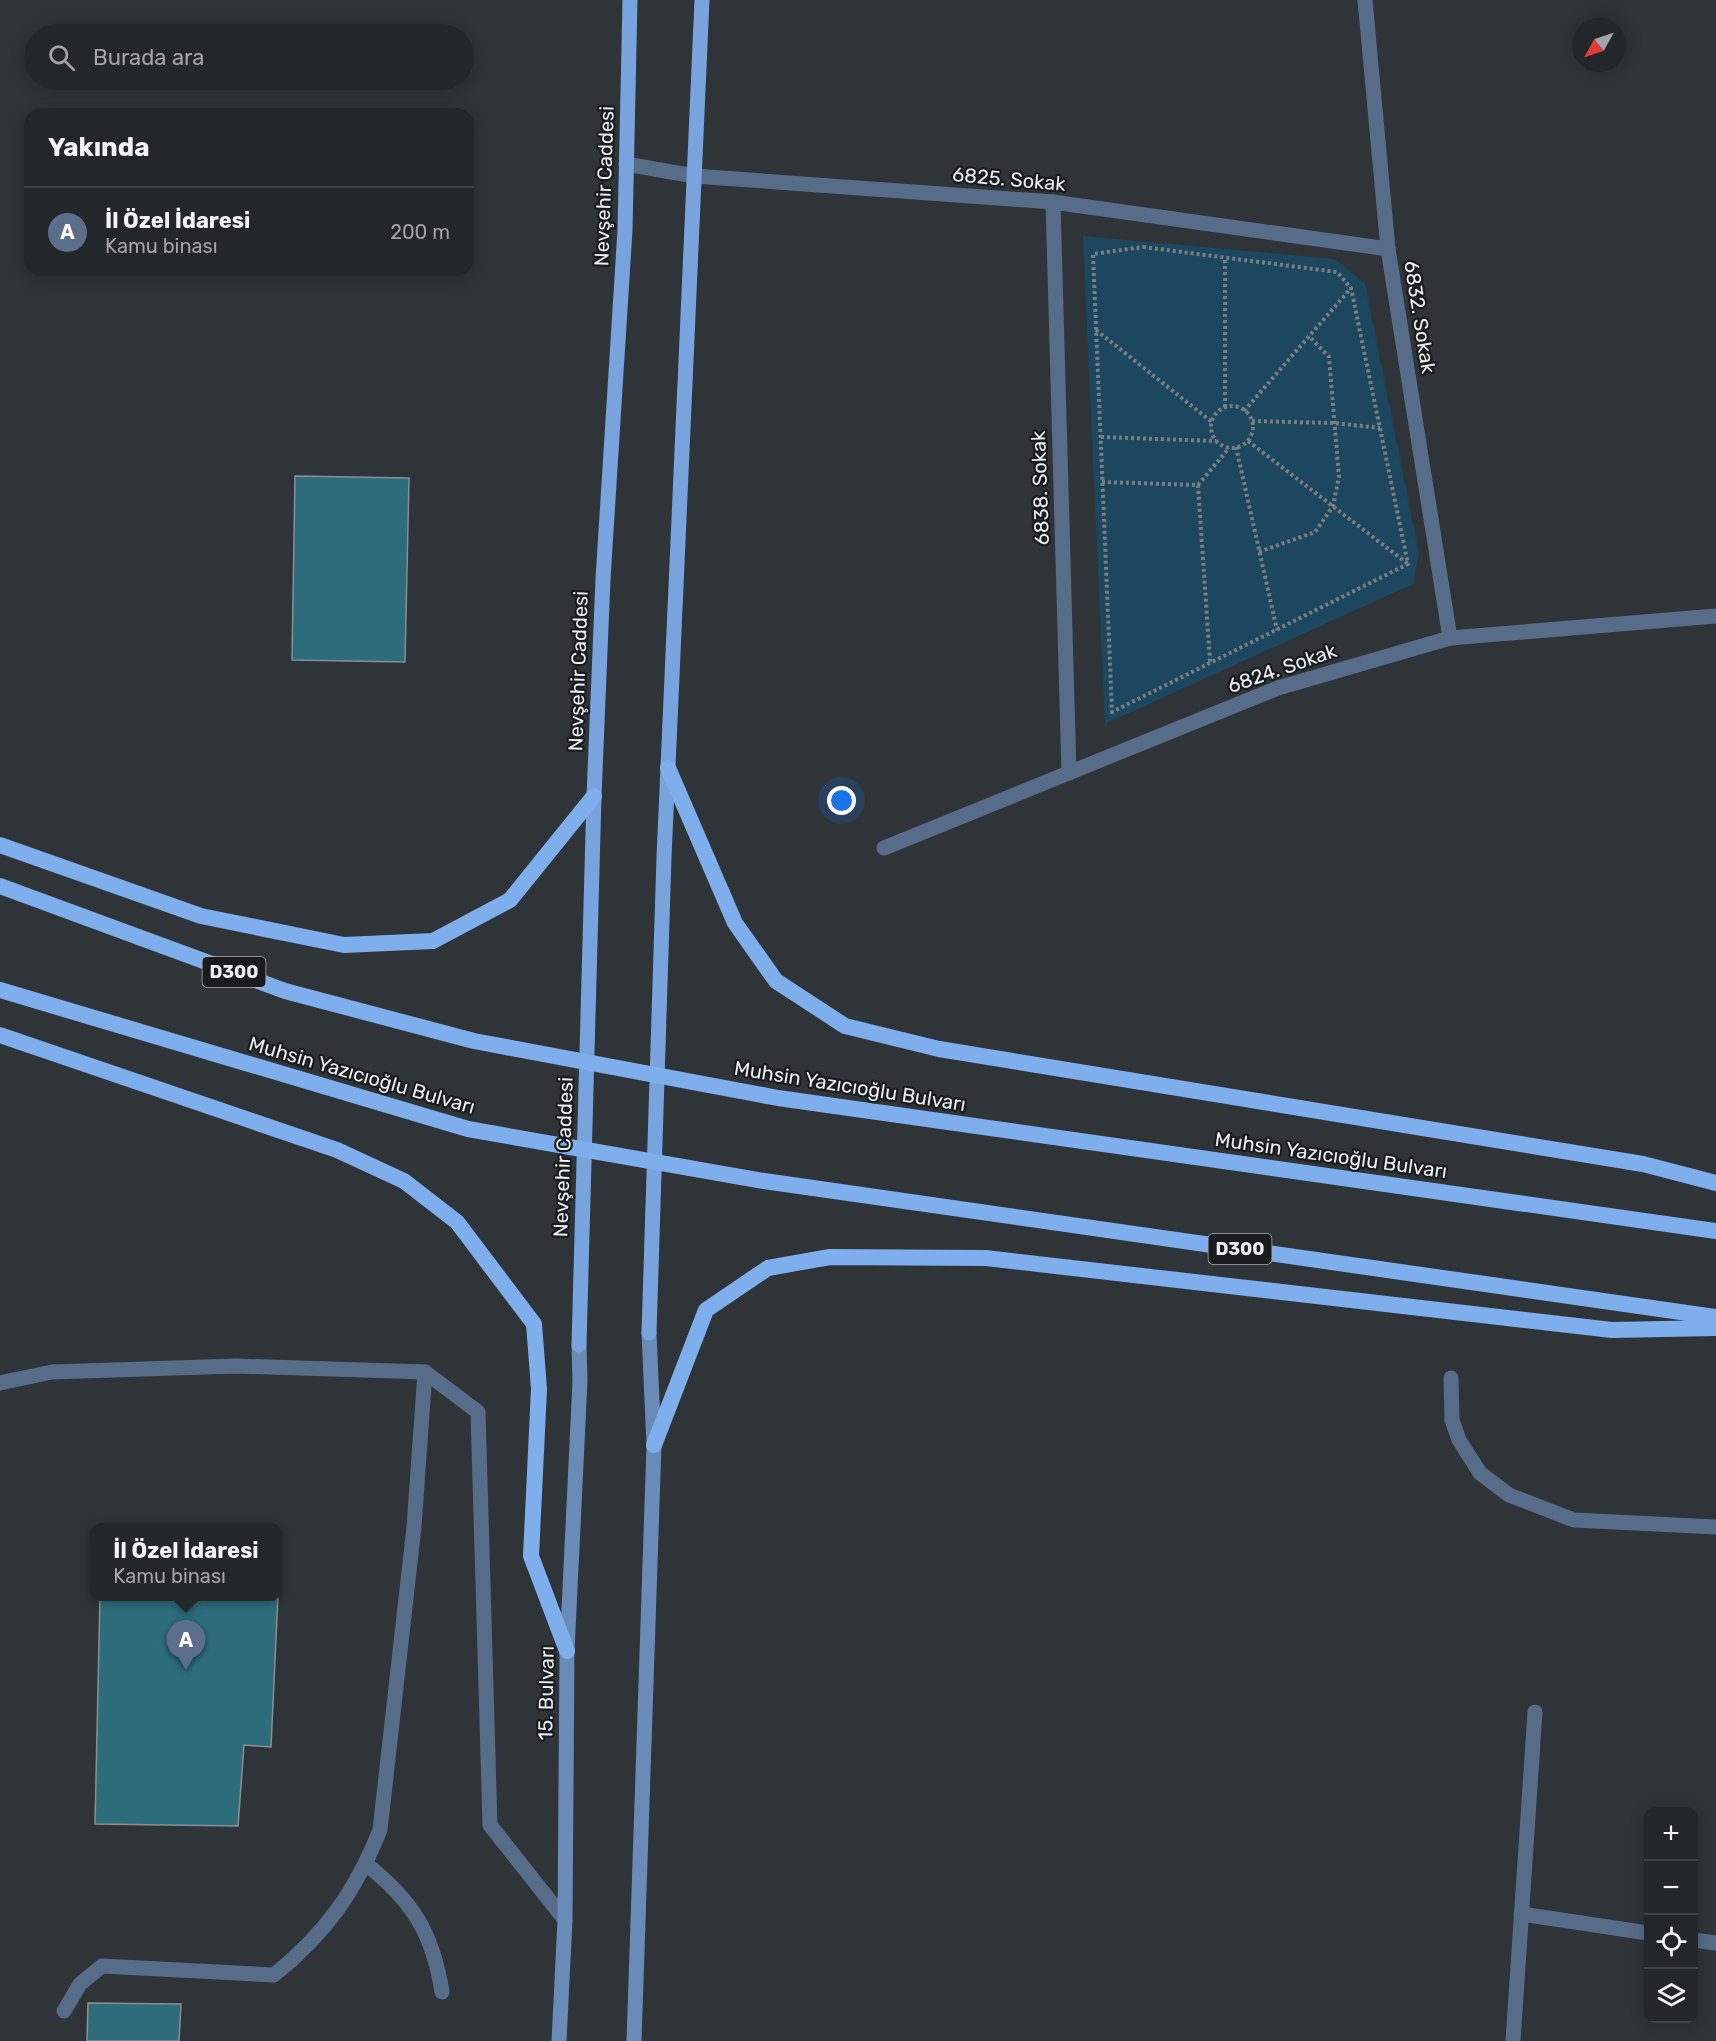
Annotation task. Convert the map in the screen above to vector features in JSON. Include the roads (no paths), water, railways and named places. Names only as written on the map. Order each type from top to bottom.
[{"type":"highway","points":[[668,768],[735,922],[776,981],[845,1026],[939,1049],[1643,1164],[1716,1183]]},
{"type":"highway","points":[[0,845],[201,916],[344,945],[433,941],[510,900],[594,796]]},
{"type":"highway","name":"Muhsin Yazıcıoğlu Bulvarı","points":[[0,886],[285,991],[474,1041],[778,1098],[1716,1231]]},
{"type":"highway","name":"Muhsin Yazıcıoğlu Bulvarı","points":[[0,990],[468,1129],[764,1181],[1716,1317]]},
{"type":"highway","points":[[0,1035],[337,1150],[404,1181],[457,1222],[534,1324],[538,1389],[531,1556],[567,1651]]},
{"type":"highway","points":[[654,1445],[706,1310],[768,1268],[830,1257],[986,1258],[1612,1330],[1716,1328]]},
{"type":"main road","name":"Nevşehir Caddesi","points":[[579,1345],[594,796],[626,164],[630,0]]},
{"type":"main road","points":[[634,2041],[654,1445],[649,1333],[668,768],[702,0]]},
{"type":"main road","name":"15. Bulvarı","points":[[559,2041],[565,1920],[567,1651],[580,1381],[579,1345]]},
{"type":"street","name":"6832. Sokak","points":[[1365,0],[1388,249],[1450,638]]},
{"type":"street","name":"6825. Sokak","points":[[626,164],[694,176],[1053,202],[1388,249]]},
{"type":"street","name":"6838. Sokak","points":[[1053,202],[1069,773]]},
{"type":"street","name":"6824. Sokak","points":[[884,848],[1278,688],[1450,638],[1716,616]]},
{"type":"street","points":[[0,1383],[52,1372],[235,1366],[425,1372],[478,1412],[490,1825],[565,1920]]},
{"type":"street","points":[[64,2012],[80,1984],[102,1966],[274,1975],[302,1952],[349,1896],[380,1830],[414,1527],[425,1372]]},
{"type":"street","points":[[1451,1378],[1452,1420],[1459,1440],[1480,1473],[1509,1495],[1574,1520],[1716,1527]]},
{"type":"street","points":[[1513,2041],[1535,1712]]},
{"type":"street","points":[[366,1864],[390,1883],[423,1925],[438,1969],[442,1992]]},
{"type":"street","points":[[1521,1914],[1644,1932]]},
{"type":"street","points":[[1698,1941],[1716,1943]]},
{"type":"place","name":"İl Özel İdaresi","points":[[186,1670]]}]
